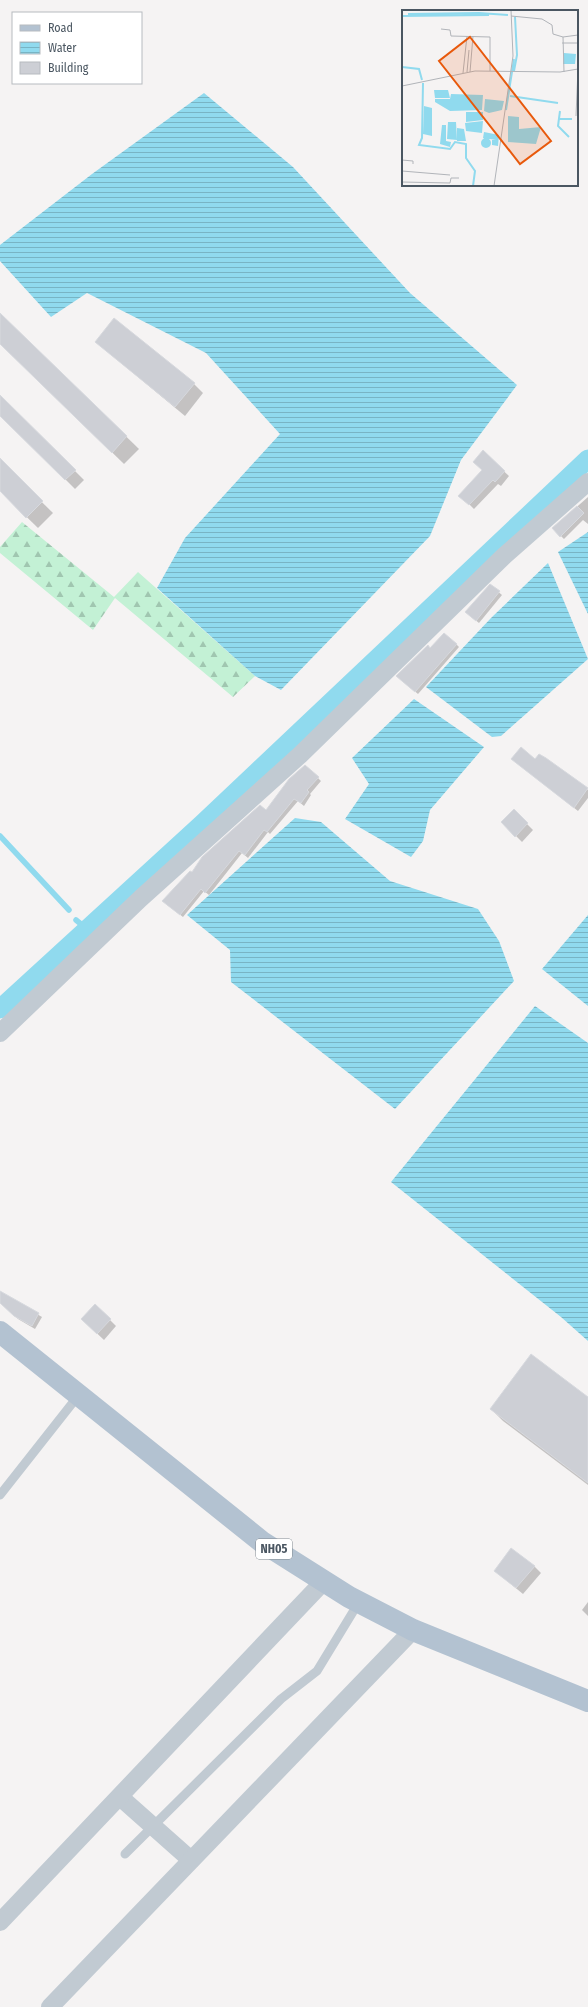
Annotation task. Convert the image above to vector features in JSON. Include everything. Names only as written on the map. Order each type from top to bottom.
[{"type":"main road","name":"NH05","points":[[0,1332],[262,1542],[324,1582],[413,1630],[588,1701]]},
{"type":"street","points":[[0,1033],[141,898],[300,755],[504,556],[588,482]]},
{"type":"street","points":[[0,1922],[324,1582]]},
{"type":"street","points":[[50,2007],[413,1630]]},
{"type":"street","points":[[120,1797],[191,1860]]},
{"type":"lane","points":[[0,1495],[78,1396]]},
{"type":"lane","points":[[125,1854],[281,1699],[317,1671],[359,1602]]},
{"type":"green space","points":[[22,522],[114,597],[138,572],[255,676],[233,697],[115,598],[93,630],[0,553],[0,547]]},
{"type":"water","points":[[204,93],[293,167],[410,293],[517,385],[461,460],[430,536],[281,690],[255,676],[157,588],[185,538],[280,434],[206,353],[87,293],[51,317],[0,261],[0,245],[92,174]]},
{"type":"water","points":[[588,532],[588,614],[558,552]]},
{"type":"water","points":[[548,563],[588,659],[501,736],[492,737],[426,687],[491,618]]},
{"type":"water","points":[[414,699],[484,747],[430,810],[423,841],[411,857],[345,819],[369,784],[352,758]]},
{"type":"water","points":[[295,818],[321,822],[390,881],[478,909],[499,941],[514,981],[395,1109],[231,982],[230,950],[187,915]]},
{"type":"water","points":[[588,915],[588,1006],[542,969]]},
{"type":"water","points":[[535,1006],[588,1043],[588,1341],[561,1317],[391,1182]]},
{"type":"building","points":[[0,313],[127,436],[112,453],[0,344]]},
{"type":"building","points":[[114,318],[195,383],[175,407],[95,342]]},
{"type":"building","points":[[0,395],[76,470],[65,480],[0,416]]},
{"type":"building","points":[[483,450],[505,471],[495,482],[493,480],[469,505],[458,496],[482,470],[473,462]]},
{"type":"building","points":[[0,458],[43,501],[26,518],[0,491]]},
{"type":"building","points":[[577,506],[584,513],[560,537],[552,528]]},
{"type":"building","points":[[490,584],[500,591],[476,621],[465,612]]},
{"type":"building","points":[[444,633],[457,644],[415,692],[396,676],[428,645],[430,648]]},
{"type":"building","points":[[521,747],[535,759],[539,754],[546,758],[588,788],[574,808],[511,759]]},
{"type":"building","points":[[305,765],[319,777],[307,790],[309,792],[301,803],[294,799],[267,832],[264,830],[245,855],[239,851],[205,893],[201,889],[180,915],[162,901],[190,871],[192,872],[202,857],[260,805],[266,810],[289,779]]},
{"type":"building","points":[[514,809],[528,823],[515,837],[501,822]]},
{"type":"building","points":[[0,1291],[39,1313],[32,1326],[14,1316],[0,1303]]},
{"type":"building","points":[[95,1304],[111,1319],[97,1334],[81,1319]]},
{"type":"building","points":[[531,1354],[588,1397],[588,1483],[490,1409]]},
{"type":"building","points":[[511,1548],[535,1566],[516,1588],[494,1571]]},
{"type":"waterway","points":[[0,1009],[202,824],[588,459]]},
{"type":"waterway","points":[[0,836],[69,910]]},
{"type":"waterway","points":[[76,920],[87,929]]}]
